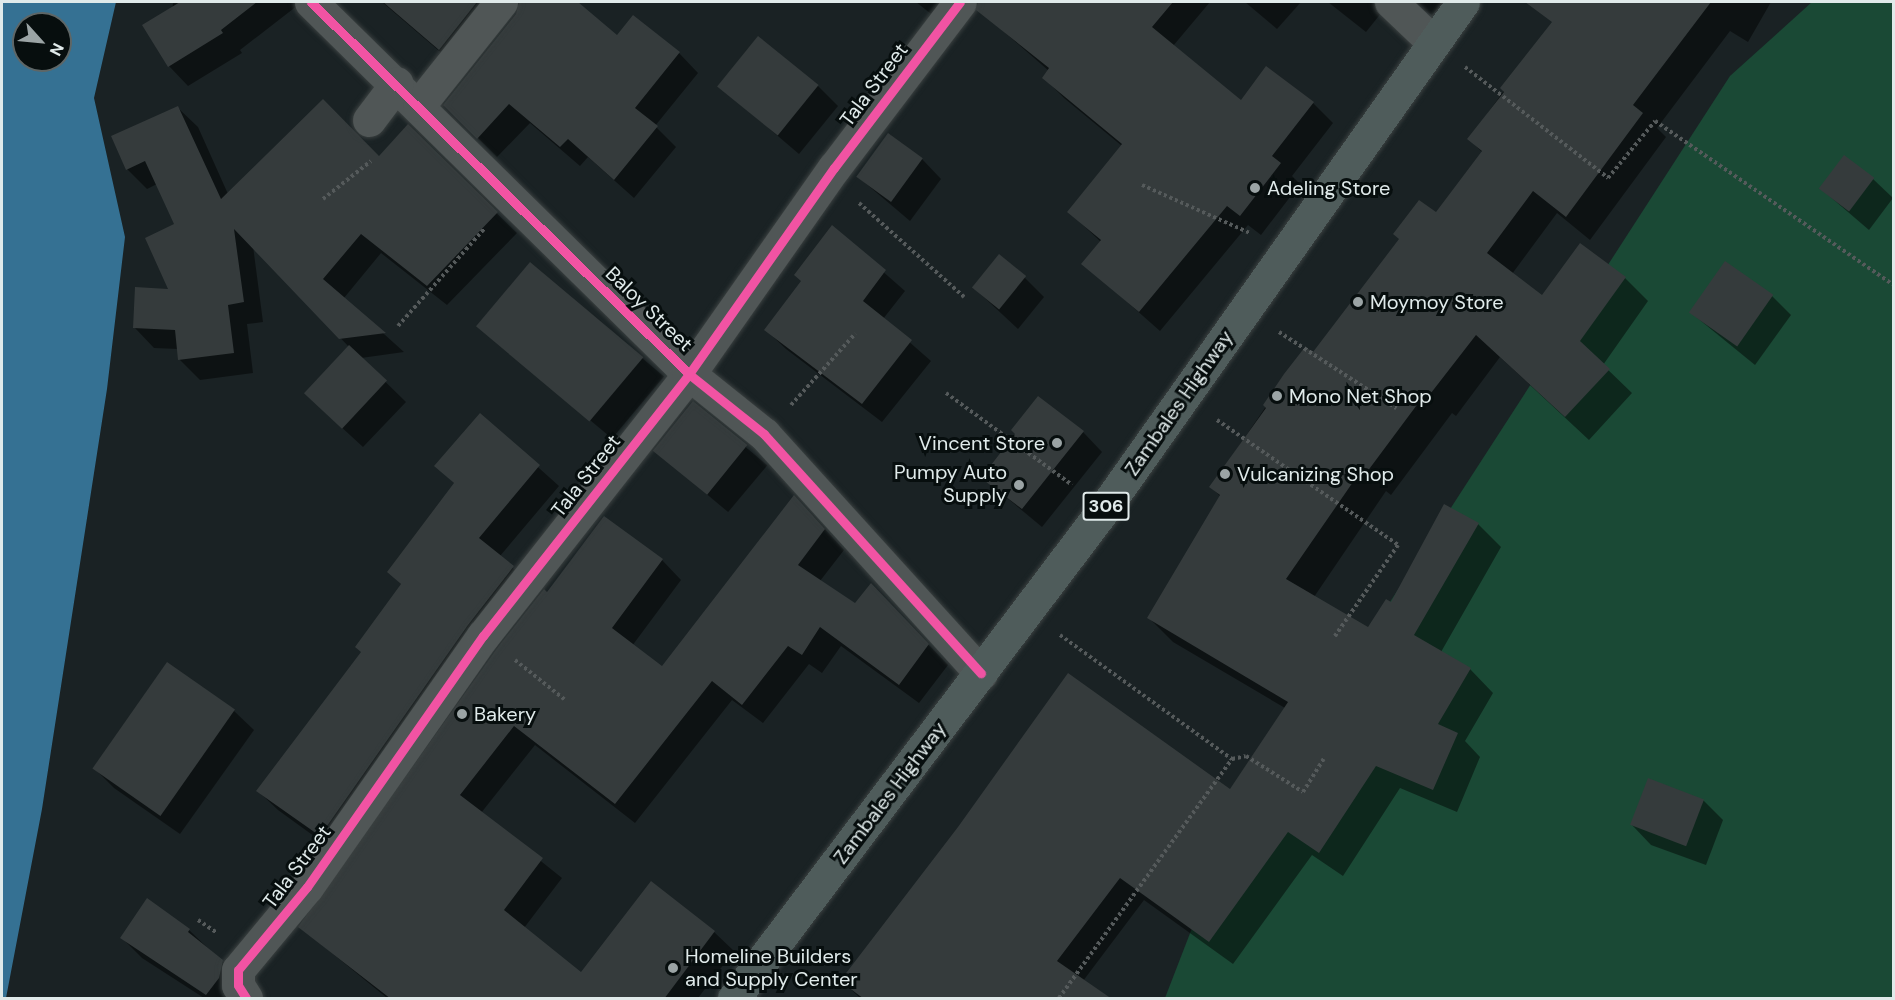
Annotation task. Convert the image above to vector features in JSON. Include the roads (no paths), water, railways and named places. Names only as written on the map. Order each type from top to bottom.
[{"type":"main road","name":"Zambales Highway","points":[[734,999],[1104,509],[1463,2]]},
{"type":"street","name":"Baloy Street","points":[[311,2],[408,94],[689,374],[764,434],[981,673]]},
{"type":"street","points":[[369,120],[408,94],[501,2]]},
{"type":"street","name":"Tala Street","points":[[242,985],[307,887],[483,636],[689,374],[834,168],[960,2]]},
{"type":"street","points":[[1391,2],[1433,42]]},
{"type":"water","points":[[2,2],[116,2],[94,98],[125,237],[107,389],[42,809],[6,998],[2,998]]},
{"type":"place","name":"Adeling Store","points":[[1255,188]]},
{"type":"place","name":"Moymoy Store","points":[[1358,302]]},
{"type":"place","name":"Mono Net Shop","points":[[1277,396]]},
{"type":"place","name":"Vincent Store","points":[[1057,443]]},
{"type":"place","name":"Vulcanizing Shop","points":[[1225,474]]},
{"type":"place","name":"Pumpy Auto Supply","points":[[1019,485]]},
{"type":"place","name":"Bakery","points":[[462,714]]},
{"type":"place","name":"Homeline Builders and Supply Center","points":[[673,968]]}]
